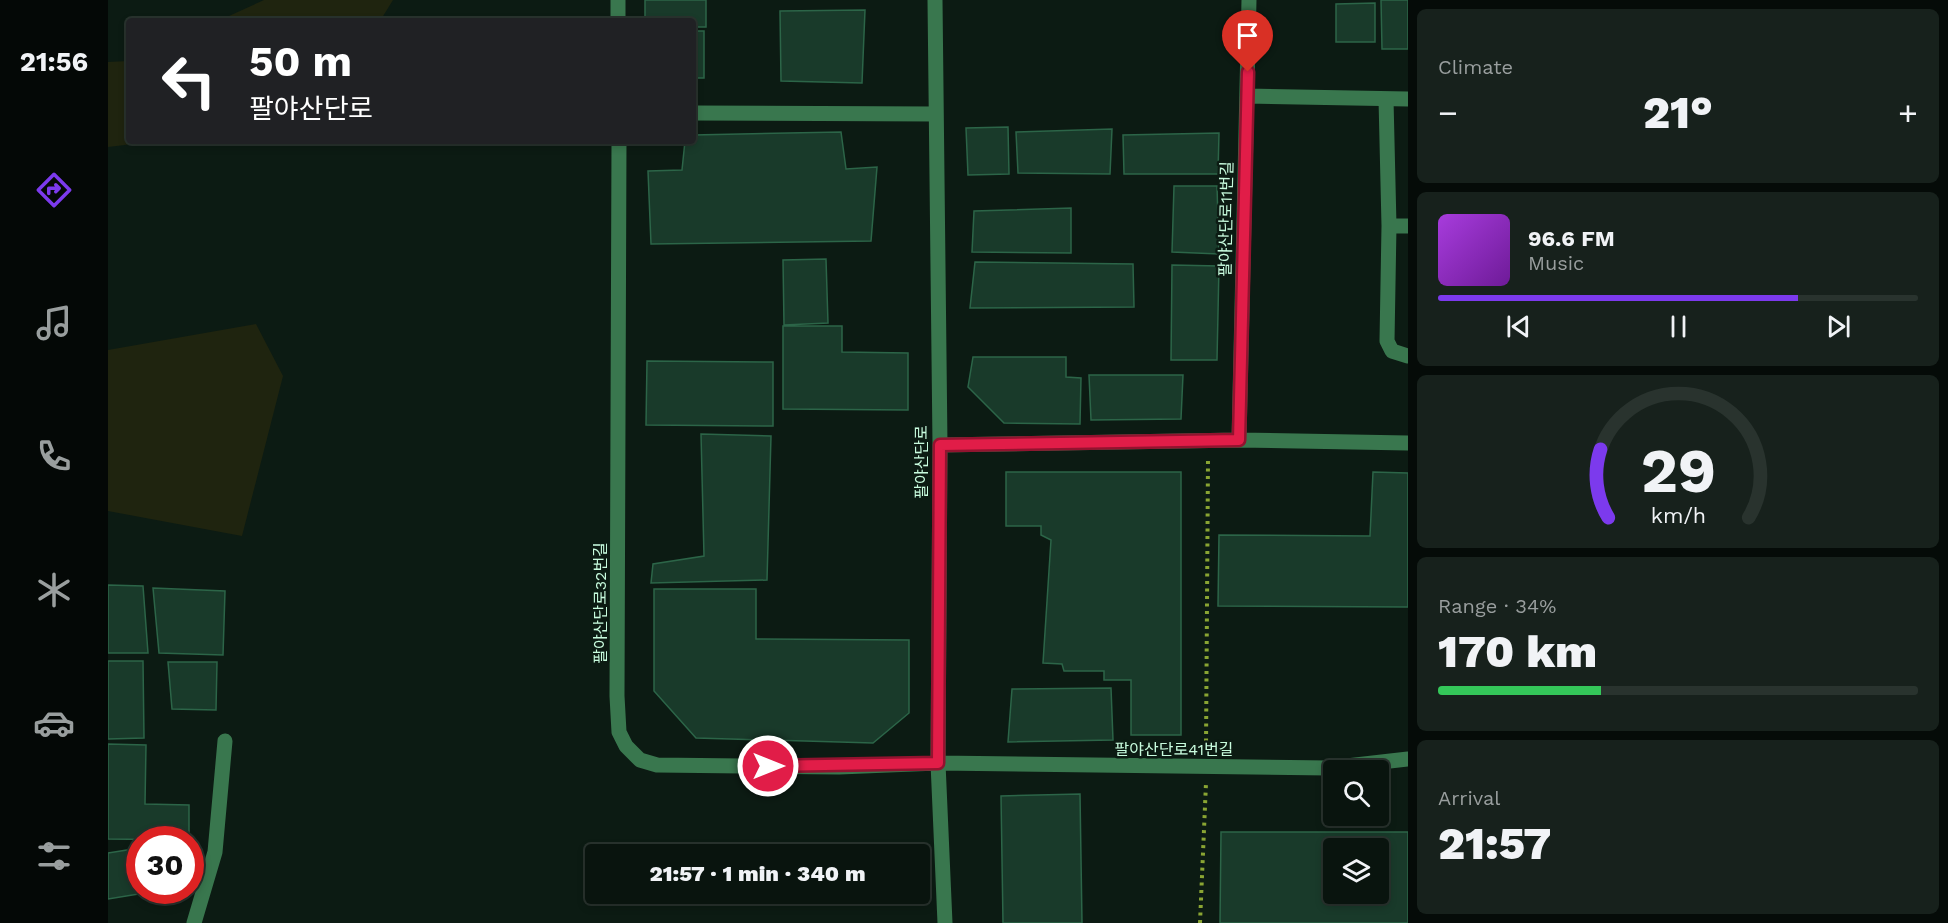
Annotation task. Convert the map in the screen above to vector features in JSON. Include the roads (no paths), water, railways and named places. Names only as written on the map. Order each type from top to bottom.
[{"type":"street","points":[[618,0],[618,18]]},
{"type":"street","name":"팔야산단로","points":[[935,0],[940,445],[938,763],[945,923]]},
{"type":"street","name":"팔야산단로11번길","points":[[1239,440],[1249,0]]},
{"type":"street","points":[[1247,96],[1408,99]]},
{"type":"street","points":[[1386,99],[1389,226],[1387,341],[1392,351],[1400,356],[1408,356]]},
{"type":"street","points":[[696,113],[935,114]]},
{"type":"street","name":"팔야산단로32번길","points":[[619,144],[617,696],[619,732],[626,746],[640,760],[657,765],[839,766],[938,763]]},
{"type":"street","points":[[1389,226],[1408,226]]},
{"type":"street","points":[[940,445],[1208,440],[1408,443]]},
{"type":"street","points":[[194,923],[214,852],[225,741]]},
{"type":"street","name":"팔야산단로41번길","points":[[938,763],[1329,768],[1408,759]]}]
